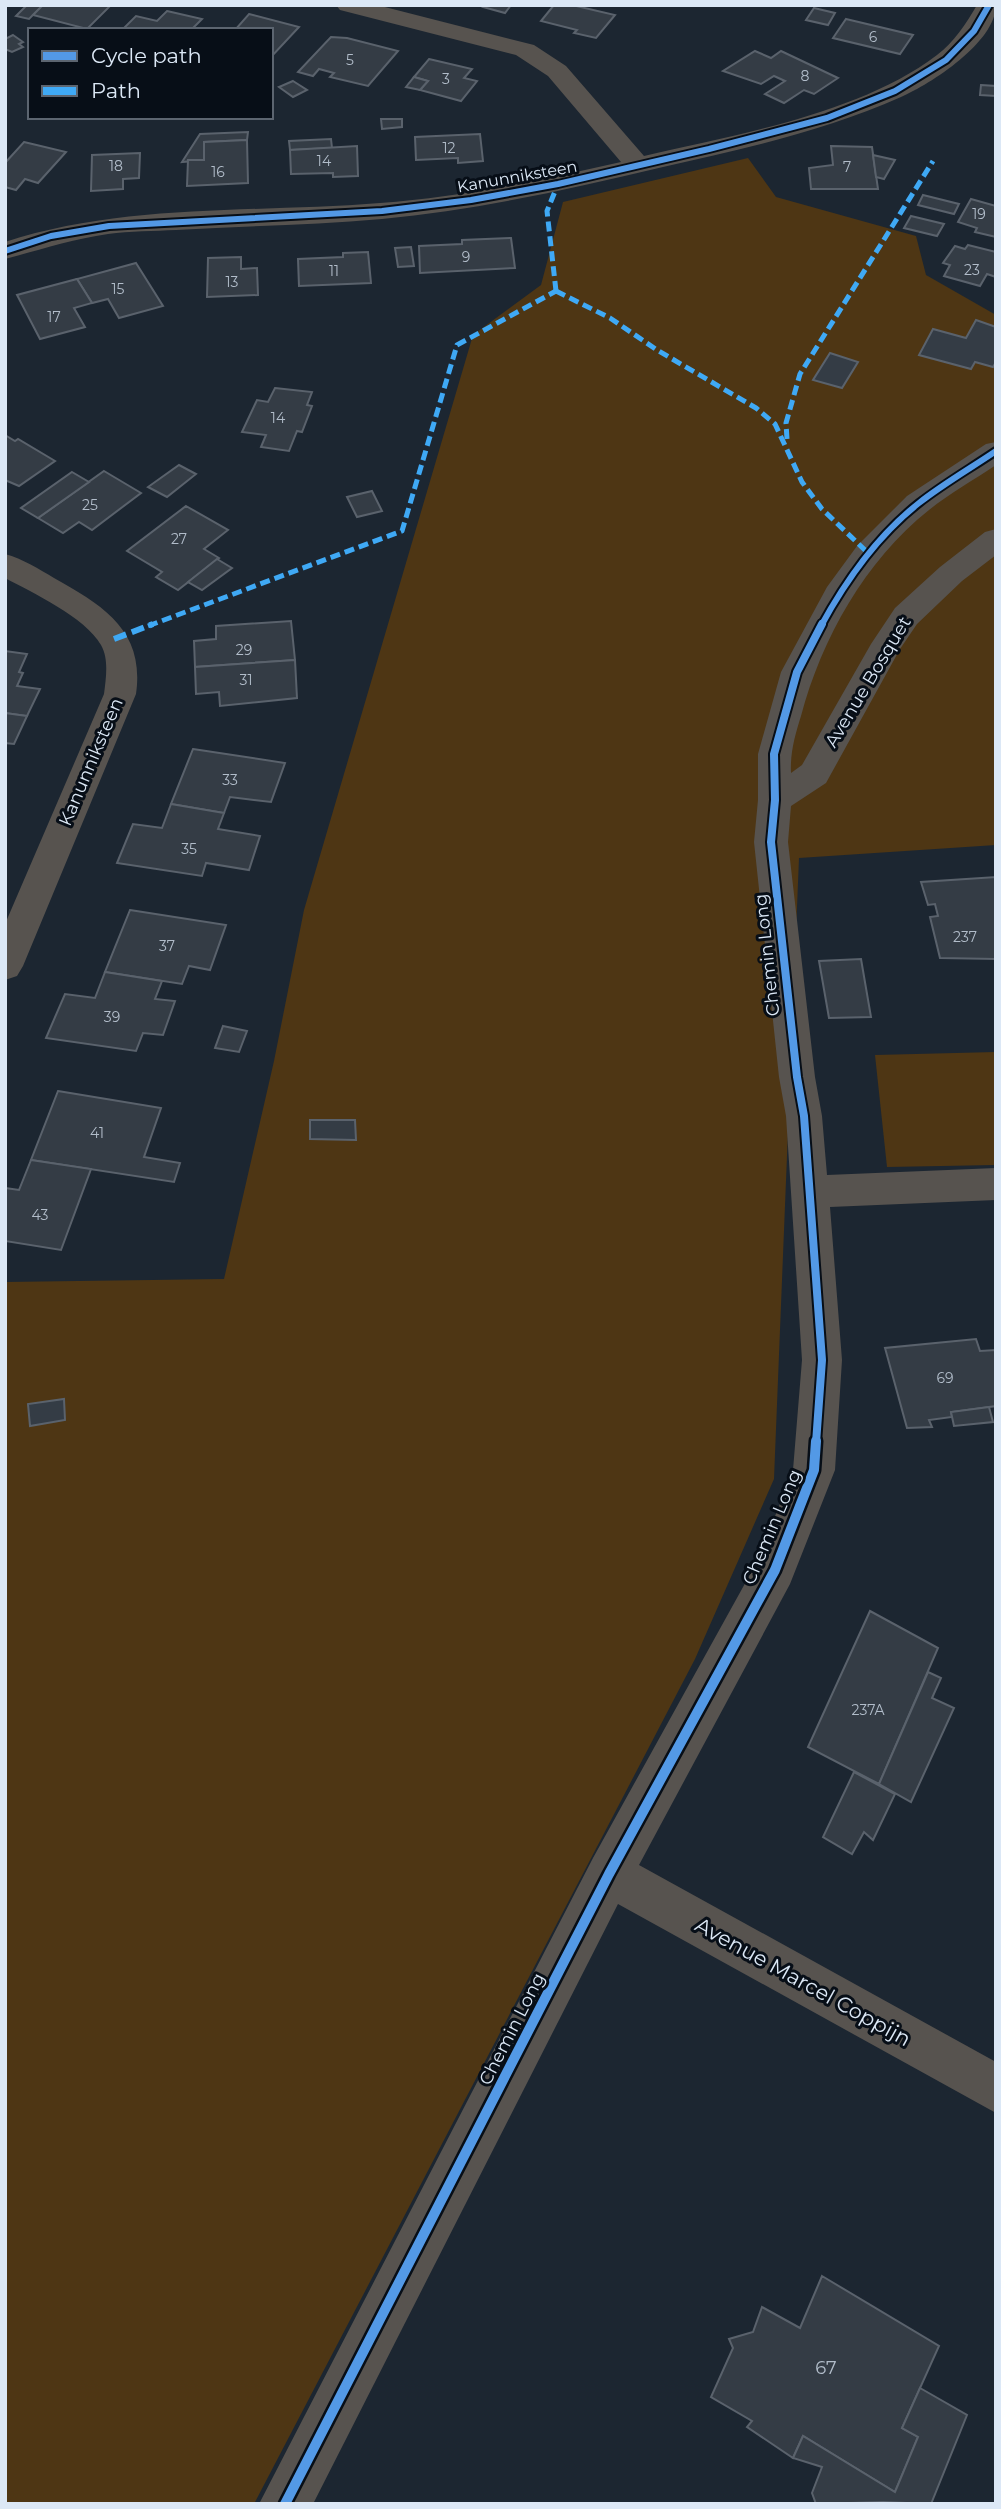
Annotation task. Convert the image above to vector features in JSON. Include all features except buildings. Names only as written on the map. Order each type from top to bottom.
[{"type":"street","points":[[348,5],[525,50],[557,71],[639,166]]},
{"type":"street","name":"Kanunniksteen","points":[[5,251],[51,236],[109,226],[382,211],[483,197],[639,166],[827,118],[895,91],[946,60],[974,31],[989,5]]},
{"type":"street","name":"Chemin Long","points":[[285,2504],[609,1874],[775,1570],[814,1470],[822,1360],[804,1116],[797,1077],[771,842],[775,800],[774,754],[797,672],[842,587],[868,553],[918,503],[996,451]]},
{"type":"street","name":"Avenue Bosquet","points":[[775,800],[814,774],[887,644],[906,616],[951,574],[996,539]]},
{"type":"street","name":"Kanunniksteen","points":[[5,564],[93,617],[114,639],[124,671],[120,694],[5,966]]},
{"type":"street","points":[[811,1192],[996,1184]]},
{"type":"street","name":"Avenue Marcel Coppijn","points":[[609,1874],[996,2090]]},
{"type":"shaded area","points":[[748,158],[776,197],[916,236],[926,275],[996,315],[996,845],[799,858],[774,1479],[695,1659],[254,2504],[5,2504],[5,1282],[224,1279],[274,1061],[304,910],[473,335],[541,285],[563,202]]},
{"type":"shaded area","points":[[996,1052],[996,1165],[887,1167],[875,1055]]},
{"type":"marked path","points":[[787,439],[786,423],[800,374],[933,161]]},
{"type":"marked path","points":[[556,291],[547,211],[558,184]]},
{"type":"marked path","points":[[556,291],[610,318],[657,350],[756,408],[775,424],[802,482],[822,509],[868,553]]},
{"type":"marked path","points":[[114,639],[402,531],[457,345],[556,291]]},
{"type":"cycle path","points":[[5,251],[51,236],[109,226],[382,211],[471,200],[558,184],[709,149],[827,118],[895,91],[946,60],[974,31],[989,5]]},
{"type":"cycle path","points":[[285,2504],[609,1874],[775,1570],[814,1470],[822,1360],[804,1116],[797,1077],[771,842],[775,800],[774,754],[797,672],[842,587],[868,553],[918,503],[996,451]]}]
